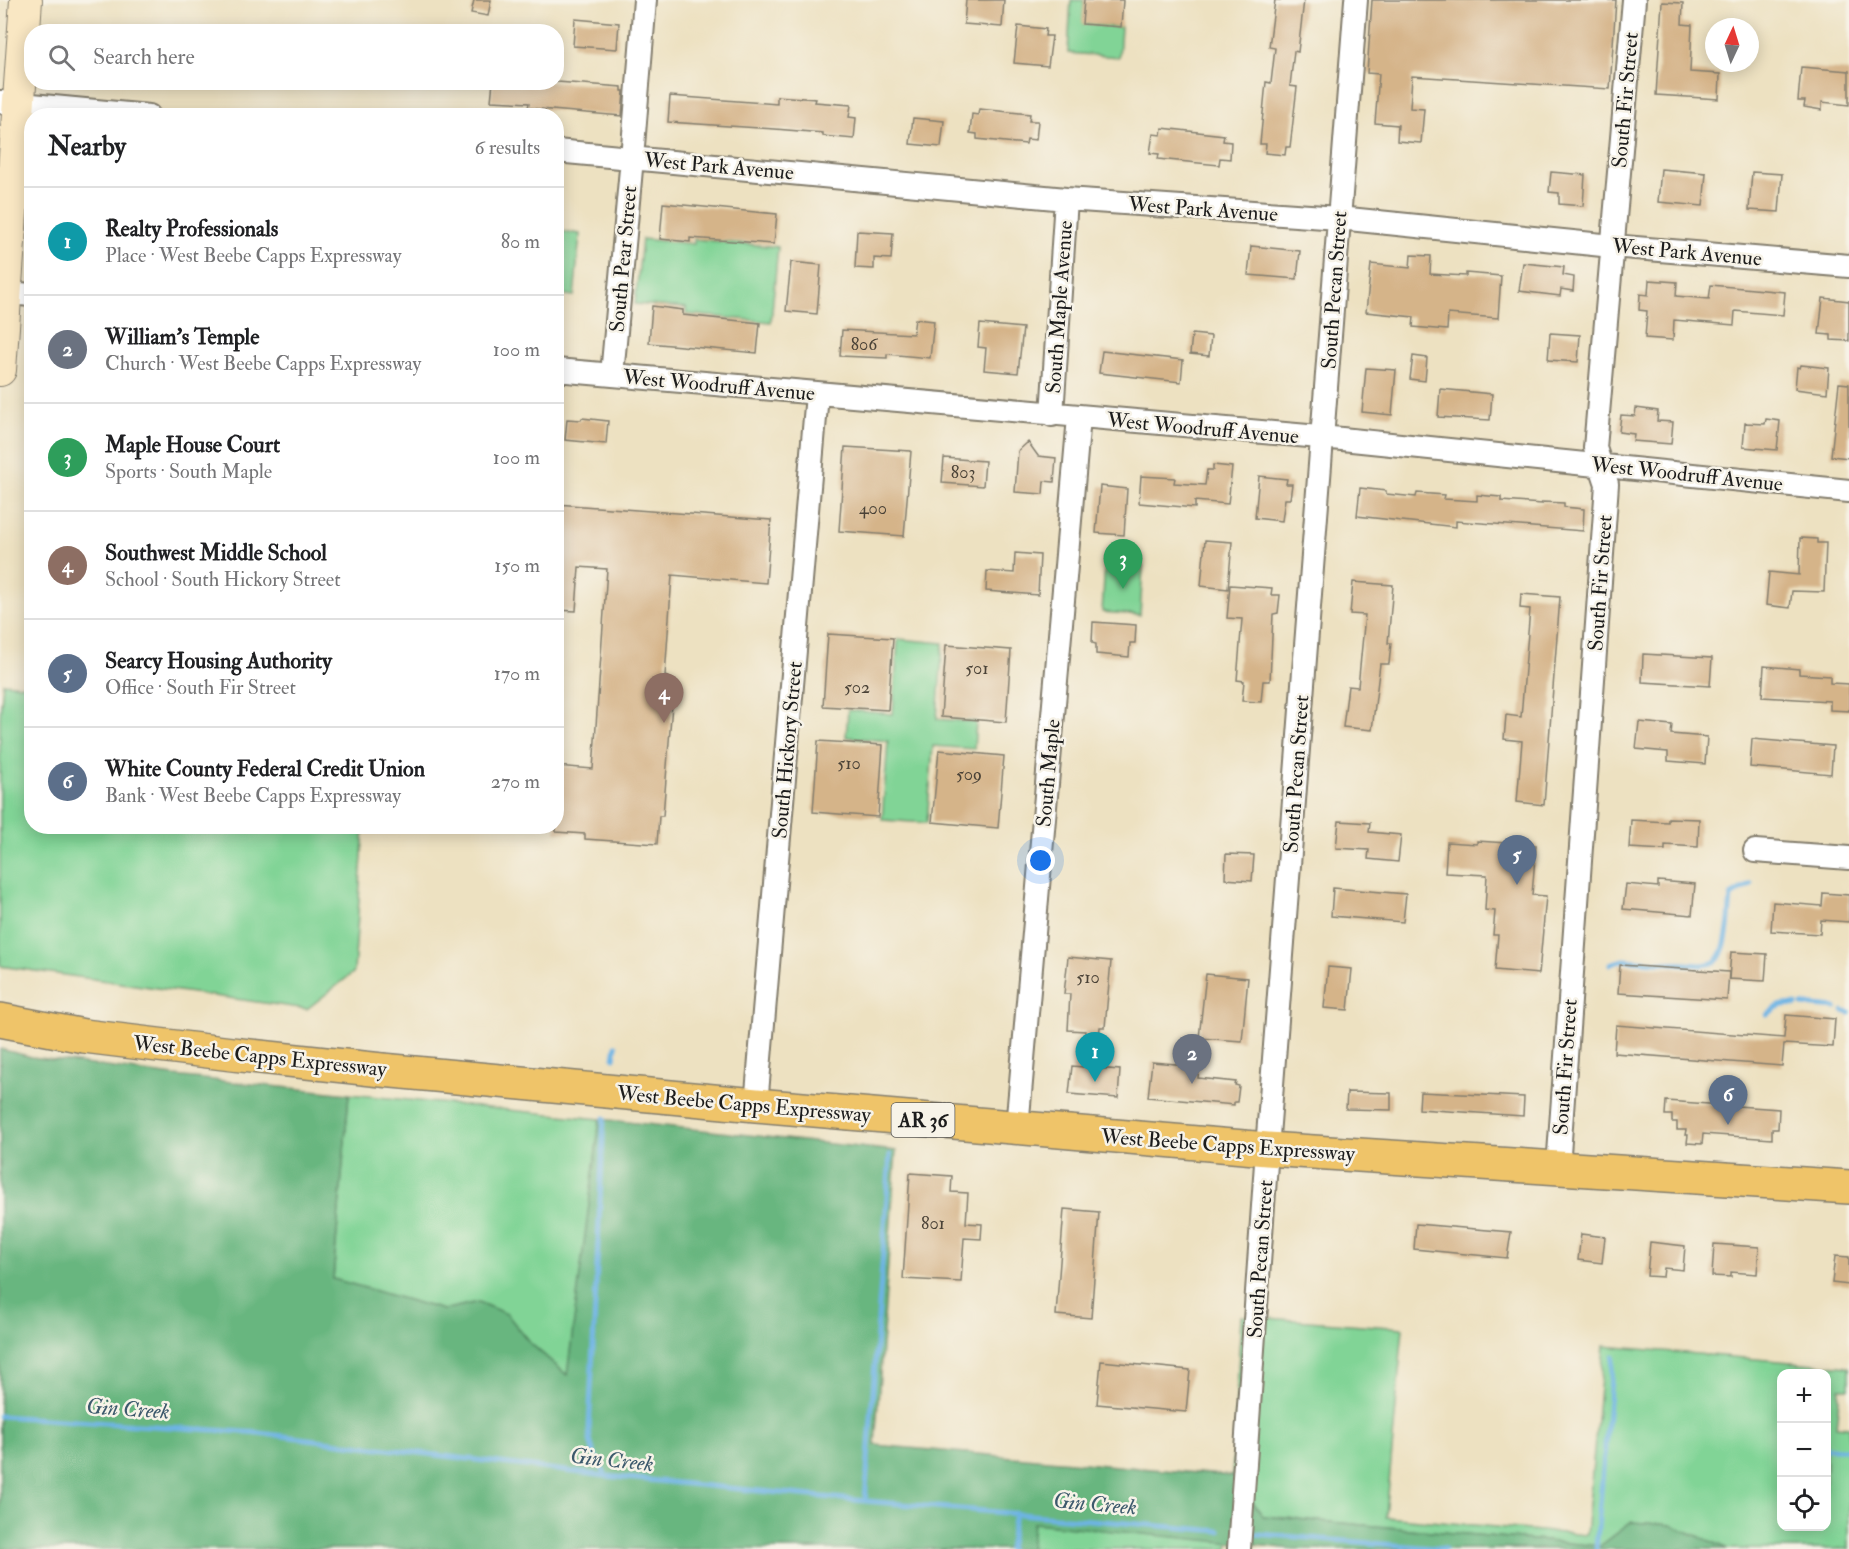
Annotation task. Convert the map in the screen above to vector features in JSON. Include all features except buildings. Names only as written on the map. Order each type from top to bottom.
[{"type":"main road","name":"West Beebe Capps Expressway","points":[[0,1020],[84,1036],[232,1054],[756,1105],[1267,1149],[1849,1187]]},
{"type":"street","points":[[0,370],[19,294],[9,103],[26,0]]},
{"type":"street","name":"South Pear Street","points":[[612,375],[645,0]]},
{"type":"street","name":"South Pecan Street","points":[[1239,1549],[1267,1149],[1356,0]]},
{"type":"street","name":"South Fir Street","points":[[1558,1168],[1607,484],[1595,448],[1634,0]]},
{"type":"street","points":[[9,103],[63,108]]},
{"type":"street","name":"West Park Avenue","points":[[564,152],[1066,199],[1339,218],[1849,267]]},
{"type":"street","name":"South Maple Avenue","points":[[1052,415],[1066,199]]},
{"type":"street","name":"West Woodruff Avenue","points":[[564,371],[1322,438],[1849,491]]},
{"type":"street","name":"South Hickory Street","points":[[756,1105],[817,394]]},
{"type":"street","name":"South Maple","points":[[1017,1128],[1079,417]]},
{"type":"street","points":[[1755,851],[1849,858]]},
{"type":"green space","points":[[1071,0],[1084,0],[1083,24],[1121,27],[1119,57],[1068,53]]},
{"type":"green space","points":[[564,232],[580,234],[574,296],[564,295]]},
{"type":"green space","points":[[642,239],[694,244],[694,239],[778,247],[771,322],[686,314],[686,308],[635,304]]},
{"type":"green space","points":[[1105,564],[1143,566],[1140,615],[1102,612]]},
{"type":"green space","points":[[898,639],[943,643],[937,719],[976,722],[974,749],[933,746],[927,823],[882,820],[888,741],[846,737],[848,710],[893,714]]},
{"type":"green space","points":[[3,683],[24,685],[24,834],[364,834],[354,972],[307,1009],[0,966],[0,717]]},
{"type":"green space","points":[[0,1049],[32,1057],[174,1076],[349,1094],[333,1279],[443,1310],[478,1302],[507,1314],[530,1343],[567,1375],[600,1119],[896,1151],[875,1445],[1232,1476],[1263,1516],[1600,1546],[1632,1522],[1671,1525],[1729,1549],[1294,1549],[1033,1523],[1030,1549],[0,1549]]},
{"type":"green space","points":[[349,1094],[600,1119],[568,1376],[530,1343],[506,1314],[478,1302],[443,1310],[333,1279]]},
{"type":"green space","points":[[1241,1316],[1403,1328],[1386,1517],[1586,1535],[1604,1346],[1849,1367],[1849,1388],[1840,1388],[1836,1426],[1849,1427],[1849,1549],[1729,1549],[1671,1525],[1632,1522],[1600,1546],[1263,1516],[1232,1476]]},
{"type":"green space","points":[[1033,1522],[1229,1542],[1228,1549],[1030,1549]]},
{"type":"waterway","points":[[1610,964],[1624,960],[1702,965],[1715,961],[1719,958],[1725,944],[1731,896],[1751,884]]},
{"type":"waterway","points":[[1767,1015],[1780,1006],[1796,1005]]},
{"type":"waterway","points":[[1802,1005],[1836,1008]]},
{"type":"waterway","points":[[1843,1011],[1849,1013]]},
{"type":"waterway","points":[[614,1058],[616,1046]]},
{"type":"waterway","points":[[604,1118],[589,1430],[594,1454],[606,1476]]},
{"type":"waterway","points":[[865,1501],[890,1155]]},
{"type":"waterway","points":[[1596,1549],[1613,1356]]},
{"type":"waterway","name":"Gin Creek","points":[[0,1416],[259,1433],[606,1476],[1220,1531]]},
{"type":"waterway","points":[[1831,1449],[1849,1449]]},
{"type":"waterway","points":[[1009,1549],[1015,1513]]},
{"type":"waterway","name":"Gin Creek","points":[[1246,1533],[1445,1549]]},
{"type":"place","name":"Maple House Court","points":[[1123,589]]},
{"type":"place","name":"Southwest Middle School","points":[[664,723]]},
{"type":"place","name":"Searcy Housing Authority","points":[[1517,885]]},
{"type":"place","name":"Realty Professionals","points":[[1095,1082]]},
{"type":"place","name":"William's Temple","points":[[1192,1084]]},
{"type":"place","name":"White County Federal Credit Union","points":[[1728,1125]]}]
